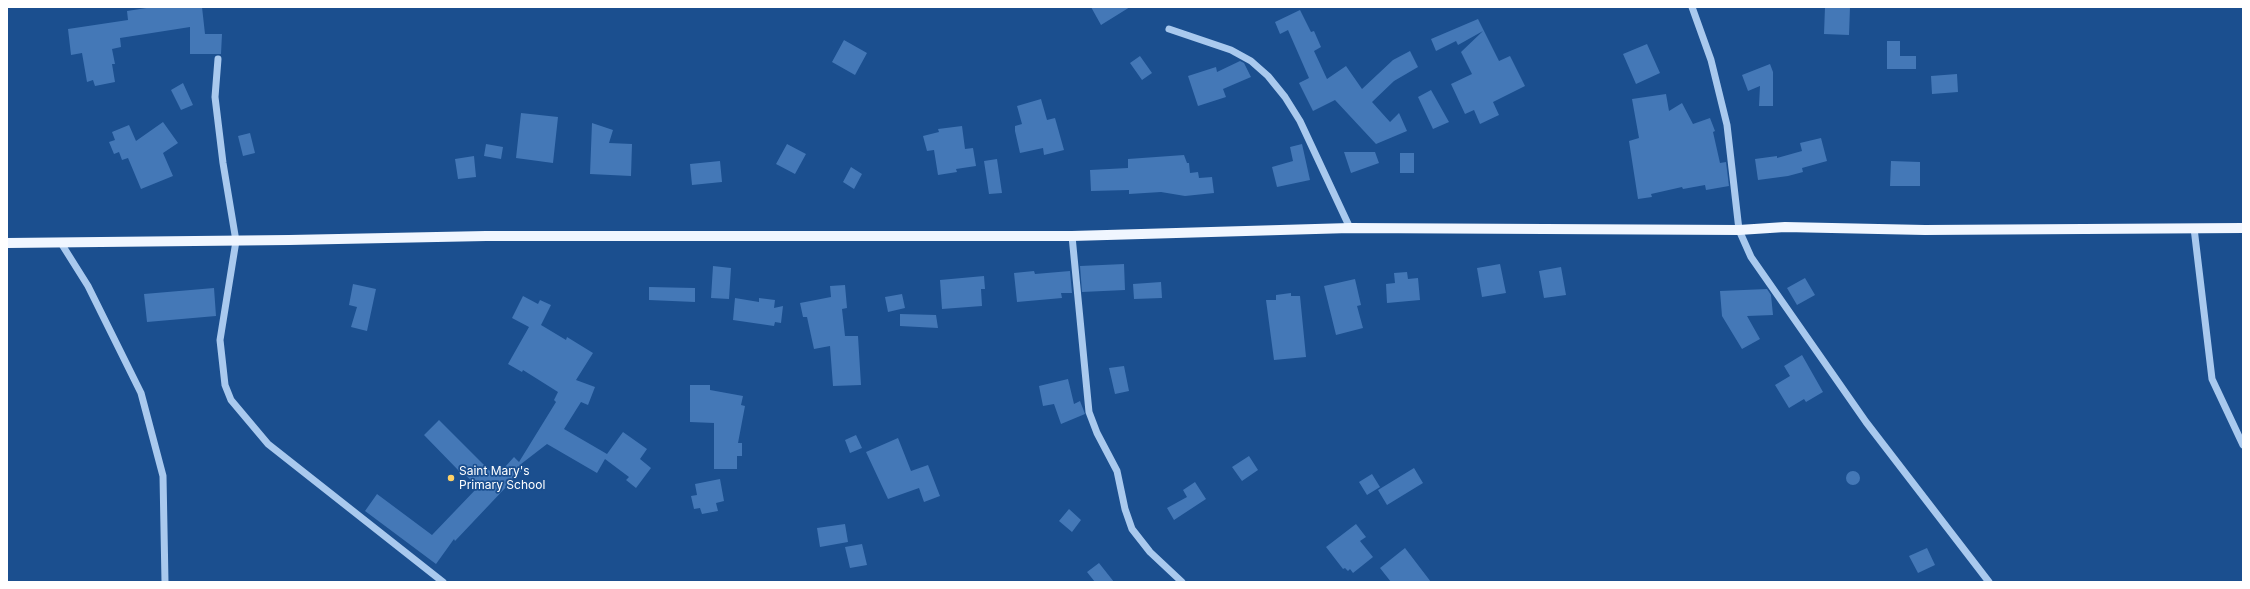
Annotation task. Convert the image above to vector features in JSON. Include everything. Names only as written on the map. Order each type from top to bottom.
[{"type":"main road","points":[[7,243],[236,241],[486,236],[1072,236],[1350,228],[1739,230],[1785,227],[1925,230],[2243,228]]},
{"type":"street","points":[[1692,7],[1711,60],[1727,125],[1739,230],[1760,271],[1866,422],[1989,582]]},
{"type":"street","points":[[1168,29],[1231,50],[1251,61],[1268,76],[1286,97],[1300,121],[1350,228]]},
{"type":"street","points":[[218,59],[215,97],[223,163],[236,241],[220,340],[225,385],[231,400],[268,444],[443,582]]},
{"type":"street","points":[[2194,228],[2212,379],[2243,445]]},
{"type":"street","points":[[1072,236],[1089,412],[1096,433],[1117,471],[1125,509],[1132,529],[1150,552],[1182,582]]},
{"type":"street","points":[[61,243],[88,286],[141,393],[163,476],[165,582]]},
{"type":"building","points":[[153,7],[202,7],[205,34],[222,34],[221,54],[190,54],[190,27],[120,38],[121,47],[112,49],[115,64],[112,64],[115,82],[95,86],[93,80],[87,82],[82,53],[71,55],[68,29],[128,20],[127,11]]},
{"type":"building","points":[[1091,7],[1130,7],[1101,25]]},
{"type":"building","points":[[1825,7],[1850,7],[1849,35],[1824,34]]},
{"type":"building","points":[[1300,10],[1311,32],[1314,31],[1321,47],[1314,51],[1327,79],[1346,66],[1362,89],[1393,60],[1410,51],[1418,67],[1394,81],[1372,102],[1390,122],[1399,113],[1407,131],[1376,144],[1335,100],[1313,111],[1299,83],[1309,78],[1288,30],[1280,34],[1275,22]]},
{"type":"building","points":[[1478,19],[1499,61],[1510,56],[1525,86],[1493,102],[1499,115],[1480,124],[1474,110],[1465,114],[1451,84],[1472,74],[1461,52],[1483,31],[1458,45],[1456,41],[1436,51],[1431,39]]},
{"type":"building","points":[[844,40],[867,53],[855,75],[832,62]]},
{"type":"building","points":[[1887,41],[1900,41],[1900,56],[1916,56],[1916,69],[1887,69]]},
{"type":"building","points":[[1647,44],[1660,73],[1636,84],[1623,54]]},
{"type":"building","points":[[1140,56],[1152,73],[1142,80],[1130,63]]},
{"type":"building","points":[[1240,61],[1244,63],[1251,77],[1223,89],[1226,97],[1198,106],[1188,76],[1216,67],[1217,72]]},
{"type":"building","points":[[1770,64],[1773,72],[1773,106],[1759,106],[1760,86],[1748,91],[1742,75]]},
{"type":"building","points":[[1957,74],[1958,92],[1932,94],[1931,76]]},
{"type":"building","points":[[183,83],[193,105],[181,110],[171,90]]},
{"type":"building","points":[[1431,90],[1449,122],[1433,129],[1418,97]]},
{"type":"building","points":[[1666,94],[1669,111],[1682,103],[1693,124],[1710,118],[1715,131],[1713,132],[1720,163],[1726,162],[1729,186],[1706,190],[1705,185],[1683,189],[1682,187],[1651,194],[1652,197],[1638,199],[1629,141],[1639,138],[1632,99]]},
{"type":"building","points":[[1041,99],[1047,120],[1055,118],[1064,150],[1044,155],[1043,148],[1020,153],[1015,126],[1022,124],[1017,106]]},
{"type":"building","points":[[521,113],[558,117],[553,163],[516,158]]},
{"type":"building","points":[[163,122],[178,143],[163,153],[173,176],[141,189],[128,158],[122,160],[119,152],[114,154],[109,142],[115,140],[112,132],[129,125],[136,141]]},
{"type":"building","points":[[592,123],[613,130],[609,143],[632,144],[631,176],[590,174]]},
{"type":"building","points":[[962,126],[965,149],[973,148],[976,166],[956,169],[957,172],[938,175],[934,150],[927,151],[923,136],[939,132],[938,129]]},
{"type":"building","points":[[250,133],[255,153],[243,156],[238,136]]},
{"type":"building","points":[[1821,138],[1827,161],[1802,168],[1803,172],[1788,176],[1758,180],[1755,159],[1777,156],[1777,158],[1802,151],[1800,143]]},
{"type":"building","points":[[486,144],[503,147],[501,159],[484,156]]},
{"type":"building","points":[[787,144],[806,154],[795,174],[776,164]]},
{"type":"building","points":[[1302,144],[1310,180],[1277,187],[1272,167],[1293,161],[1290,147]]},
{"type":"building","points":[[1344,152],[1375,152],[1379,163],[1351,173]]},
{"type":"building","points":[[1400,153],[1414,153],[1414,173],[1400,173]]},
{"type":"building","points":[[1184,155],[1187,163],[1189,163],[1190,173],[1198,172],[1199,178],[1212,177],[1214,193],[1185,196],[1161,192],[1129,194],[1129,190],[1091,191],[1090,170],[1128,168],[1128,159]]},
{"type":"building","points":[[474,156],[476,177],[458,179],[455,159]]},
{"type":"building","points":[[997,159],[1002,193],[989,194],[984,161]]},
{"type":"building","points":[[720,161],[722,182],[692,185],[690,164]]},
{"type":"building","points":[[1891,161],[1920,162],[1920,186],[1890,186]]},
{"type":"building","points":[[851,167],[862,174],[854,189],[843,182]]},
{"type":"building","points":[[1124,264],[1125,290],[1082,292],[1080,266]]},
{"type":"building","points":[[1500,264],[1506,293],[1482,297],[1477,268]]},
{"type":"building","points":[[713,266],[731,268],[729,299],[711,298]]},
{"type":"building","points":[[1561,267],[1566,295],[1544,298],[1539,271]]},
{"type":"building","points":[[1034,271],[1035,274],[1070,271],[1072,293],[1061,293],[1062,298],[1017,302],[1014,273]]},
{"type":"building","points":[[1407,272],[1408,279],[1418,278],[1420,300],[1387,303],[1386,284],[1395,283],[1394,273]]},
{"type":"building","points":[[984,276],[985,289],[981,289],[982,306],[942,309],[940,280]]},
{"type":"building","points":[[1805,278],[1815,295],[1797,305],[1787,288]]},
{"type":"building","points":[[1355,279],[1361,305],[1357,306],[1363,328],[1336,335],[1324,286]]},
{"type":"building","points":[[1161,282],[1162,298],[1134,299],[1133,284]]},
{"type":"building","points":[[353,284],[376,289],[367,331],[351,327],[357,307],[349,305]]},
{"type":"building","points":[[845,285],[847,308],[842,309],[845,336],[858,336],[861,385],[833,386],[830,346],[814,349],[807,317],[803,317],[800,303],[831,297],[830,286]]},
{"type":"building","points":[[649,287],[695,288],[695,302],[649,300]]},
{"type":"building","points":[[214,288],[216,316],[147,322],[144,294]]},
{"type":"building","points":[[1767,289],[1771,295],[1773,315],[1747,316],[1760,339],[1742,349],[1722,316],[1720,291]]},
{"type":"building","points":[[1291,293],[1291,296],[1300,296],[1306,357],[1274,360],[1266,300],[1276,300],[1276,295]]},
{"type":"building","points":[[902,294],[905,308],[888,312],[885,297]]},
{"type":"building","points":[[523,296],[538,304],[540,300],[551,305],[541,325],[566,340],[567,337],[593,353],[576,380],[595,387],[588,405],[581,402],[564,429],[607,454],[623,432],[647,449],[640,459],[651,468],[636,488],[626,480],[629,477],[605,459],[597,473],[547,444],[521,464],[525,467],[455,541],[454,539],[436,564],[365,511],[377,494],[432,535],[478,487],[460,470],[459,471],[424,435],[439,420],[496,477],[514,457],[519,462],[556,402],[554,400],[558,392],[523,370],[522,372],[508,364],[529,327],[512,318]]},
{"type":"building","points":[[735,298],[759,302],[759,298],[775,300],[774,308],[783,306],[781,323],[775,322],[774,326],[733,320]]},
{"type":"building","points":[[900,314],[936,315],[938,328],[900,326]]},
{"type":"building","points":[[1802,355],[1823,392],[1806,402],[1804,399],[1789,408],[1775,385],[1790,376],[1784,366]]},
{"type":"building","points":[[1124,366],[1129,391],[1115,394],[1109,368]]},
{"type":"building","points":[[1068,379],[1074,404],[1080,401],[1085,414],[1061,424],[1054,404],[1043,406],[1039,386]]},
{"type":"building","points":[[690,385],[710,385],[710,390],[743,396],[741,405],[745,406],[738,443],[742,443],[742,456],[737,456],[737,469],[714,469],[714,423],[690,422]]},
{"type":"building","points":[[856,435],[862,448],[850,453],[845,440]]},
{"type":"building","points":[[898,438],[911,471],[928,465],[940,496],[924,502],[919,488],[888,499],[866,452]]},
{"type":"building","points":[[1249,456],[1258,470],[1242,481],[1232,467]]},
{"type":"building","points":[[1414,468],[1423,483],[1387,505],[1378,490]]},
{"type":"building","points":[[1850,471],[1856,471],[1860,475],[1860,481],[1856,485],[1850,485],[1846,481],[1846,475]]},
{"type":"building","points":[[1372,474],[1380,487],[1367,495],[1359,482]]},
{"type":"building","points":[[720,479],[724,501],[716,503],[718,511],[702,514],[700,508],[694,509],[691,496],[697,495],[695,484]]},
{"type":"building","points":[[1195,482],[1206,499],[1174,520],[1167,508],[1187,497],[1183,490]]},
{"type":"building","points":[[1069,509],[1081,520],[1072,532],[1059,521]]},
{"type":"building","points":[[845,524],[848,542],[820,547],[817,528]]},
{"type":"building","points":[[1356,524],[1366,537],[1360,541],[1373,557],[1353,573],[1350,569],[1348,571],[1345,568],[1343,569],[1326,547]]},
{"type":"building","points":[[862,544],[867,565],[850,568],[845,547]]},
{"type":"building","points":[[1405,548],[1431,582],[1391,582],[1380,568]]},
{"type":"building","points":[[1927,548],[1935,565],[1918,573],[1909,556]]},
{"type":"building","points":[[1099,563],[1114,582],[1095,582],[1087,572]]},
{"type":"place","name":"Saint Mary's Primary School","points":[[451,478]]}]
